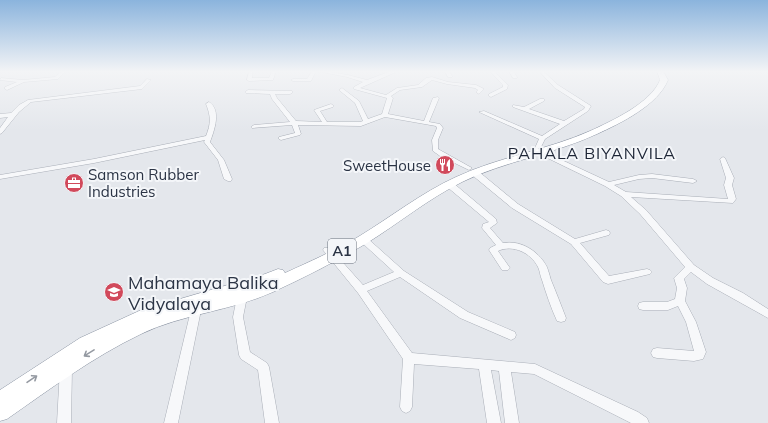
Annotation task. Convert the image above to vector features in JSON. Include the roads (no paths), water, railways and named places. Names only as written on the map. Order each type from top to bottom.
[{"type":"highway","name":"A1","points":[[0,412],[66,368],[129,331],[162,318],[242,297],[276,284],[330,253],[345,241],[424,191],[472,170],[538,146],[584,132],[626,111],[649,91]]},
{"type":"highway","name":"A1","points":[[538,146],[593,133],[619,122],[636,111],[658,91]]},
{"type":"highway","name":"A1","points":[[0,401],[86,343],[128,322],[270,278],[363,239],[429,195],[472,170]]},
{"type":"street","points":[[0,131],[26,103],[30,101],[112,91]]},
{"type":"street","points":[[343,91],[357,102],[366,121]]},
{"type":"street","points":[[367,91],[387,96],[396,91]]},
{"type":"street","points":[[491,95],[500,91]]},
{"type":"street","points":[[538,146],[564,123],[586,110],[588,106],[563,91]]},
{"type":"street","points":[[248,92],[290,92]]},
{"type":"street","points":[[272,92],[274,98],[294,123],[298,134],[281,138]]},
{"type":"street","points":[[385,115],[390,98],[387,96]]},
{"type":"street","points":[[426,123],[436,98]]},
{"type":"street","points":[[526,109],[542,100]]},
{"type":"street","points":[[209,104],[213,114],[213,127],[208,138],[208,142],[222,160],[228,180]]},
{"type":"street","points":[[326,124],[317,110],[331,106]]},
{"type":"street","points":[[515,106],[564,123]]},
{"type":"street","points":[[482,112],[538,146],[624,194],[643,212],[691,267],[710,281],[739,296],[768,314]]},
{"type":"street","points":[[0,116],[14,115]]},
{"type":"street","points":[[254,127],[294,123],[361,124],[385,115],[438,125],[440,128],[435,140],[435,150],[442,156],[472,170],[515,206],[574,242],[606,279],[608,280],[647,272]]},
{"type":"street","points":[[0,176],[208,138]]},
{"type":"street","points":[[624,194],[730,201],[732,199],[728,185],[730,178],[723,159]]},
{"type":"street","points":[[608,184],[639,177],[652,176],[693,180]]},
{"type":"street","points":[[449,184],[493,221],[493,223],[486,226],[486,228],[501,246]]},
{"type":"street","points":[[574,242],[606,233]]},
{"type":"street","points":[[363,239],[401,273],[464,315],[512,335]]},
{"type":"street","points":[[505,268],[493,250],[501,246],[510,245],[519,246],[531,254],[541,264],[561,318]]},
{"type":"street","points":[[330,253],[362,290],[409,358],[406,407]]},
{"type":"street","points":[[657,353],[694,356],[699,355],[700,352],[691,322],[680,301],[682,288],[679,278],[691,267]]},
{"type":"street","points":[[362,290],[401,273]]},
{"type":"street","points":[[242,297],[238,317],[245,355],[263,367],[272,423]]},
{"type":"street","points":[[643,306],[668,306],[680,301]]},
{"type":"street","points":[[171,423],[196,310]]},
{"type":"street","points":[[409,358],[504,367],[535,368],[633,417],[642,423]]},
{"type":"street","points":[[484,364],[494,423]]},
{"type":"street","points":[[504,367],[512,423]]},
{"type":"street","points":[[64,423],[66,368]]},
{"type":"place","name":"SweetHouse","points":[[445,165]]},
{"type":"place","name":"Samson Rubber Industries","points":[[74,183]]},
{"type":"place","name":"Mahamaya Balika Vidyalaya","points":[[114,292]]},
{"type":"district","name":"PAHALA BIYANVILA","points":[[592,153]]}]
